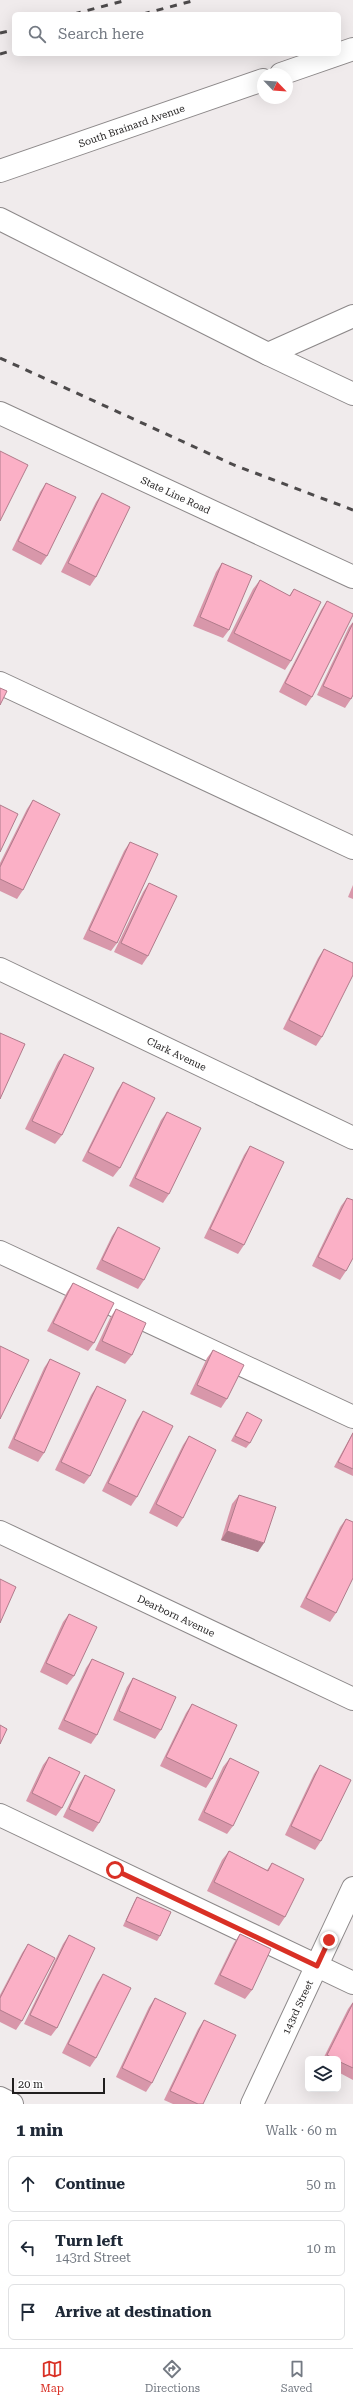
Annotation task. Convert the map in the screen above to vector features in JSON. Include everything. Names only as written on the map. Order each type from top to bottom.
[{"type":"street","points":[[341,53],[353,49]]},
{"type":"street","points":[[293,70],[333,56]]},
{"type":"street","name":"South Brainard Avenue","points":[[0,171],[257,82]]},
{"type":"street","points":[[0,219],[268,354],[353,394]]},
{"type":"street","points":[[268,354],[353,316]]},
{"type":"street","name":"State Line Road","points":[[0,413],[353,577]]},
{"type":"street","points":[[0,683],[353,848]]},
{"type":"street","name":"Clark Avenue","points":[[0,969],[353,1138]]},
{"type":"street","points":[[0,1252],[353,1417]]},
{"type":"street","name":"Dearborn Avenue","points":[[0,1532],[353,1699]]},
{"type":"street","points":[[0,1815],[353,1983]]},
{"type":"street","name":"143rd Street","points":[[252,2104],[353,1888]]},
{"type":"street","points":[[0,2098],[12,2104]]},
{"type":"building","points":[[0,451],[28,465],[0,521]]},
{"type":"building","points":[[46,483],[76,497],[47,556],[18,541]]},
{"type":"building","points":[[102,493],[130,507],[96,577],[68,563]]},
{"type":"building","points":[[222,563],[252,576],[229,630],[200,617]]},
{"type":"building","points":[[260,580],[290,596],[294,589],[321,602],[291,661],[234,633]]},
{"type":"building","points":[[327,601],[353,615],[312,697],[285,683]]},
{"type":"building","points":[[353,623],[353,695],[351,699],[323,686]]},
{"type":"building","points":[[0,688],[7,691],[0,705]]},
{"type":"building","points":[[33,800],[60,814],[23,890],[0,879],[0,867]]},
{"type":"building","points":[[0,805],[18,814],[0,852]]},
{"type":"building","points":[[130,842],[158,854],[117,943],[89,930]]},
{"type":"building","points":[[149,883],[177,896],[148,956],[121,943]]},
{"type":"building","points":[[324,949],[353,963],[353,975],[322,1037],[289,1020]]},
{"type":"building","points":[[0,1033],[25,1044],[0,1099]]},
{"type":"building","points":[[64,1054],[94,1068],[62,1135],[32,1121]]},
{"type":"building","points":[[123,1082],[155,1098],[120,1168],[88,1152]]},
{"type":"building","points":[[167,1112],[201,1128],[169,1194],[135,1178]]},
{"type":"building","points":[[250,1146],[284,1162],[244,1245],[210,1229]]},
{"type":"building","points":[[347,1198],[353,1200],[353,1258],[346,1271],[318,1257]]},
{"type":"building","points":[[118,1227],[160,1248],[144,1280],[102,1260]]},
{"type":"building","points":[[73,1283],[114,1303],[94,1343],[53,1323]]},
{"type":"building","points":[[116,1309],[146,1323],[132,1355],[102,1341]]},
{"type":"building","points":[[0,1346],[29,1360],[0,1419]]},
{"type":"building","points":[[213,1350],[244,1365],[227,1399],[197,1385]]},
{"type":"building","points":[[50,1359],[80,1373],[44,1453],[14,1439]]},
{"type":"building","points":[[97,1386],[126,1400],[90,1476],[61,1462]]},
{"type":"building","points":[[143,1411],[173,1426],[137,1497],[108,1483]]},
{"type":"building","points":[[247,1412],[262,1420],[250,1443],[235,1436]]},
{"type":"building","points":[[353,1433],[353,1469],[338,1462]]},
{"type":"building","points":[[189,1436],[216,1450],[183,1518],[156,1504]]},
{"type":"building","points":[[239,1495],[276,1507],[264,1543],[227,1531]]},
{"type":"building","points":[[346,1519],[353,1522],[353,1578],[336,1613],[306,1598]]},
{"type":"building","points":[[0,1579],[16,1587],[0,1623]]},
{"type":"building","points":[[69,1614],[97,1627],[74,1676],[46,1663]]},
{"type":"building","points":[[92,1659],[124,1673],[97,1735],[64,1720]]},
{"type":"building","points":[[133,1678],[176,1697],[161,1730],[119,1711]]},
{"type":"building","points":[[192,1704],[237,1725],[212,1779],[166,1757]]},
{"type":"building","points":[[0,1725],[7,1729],[0,1744]]},
{"type":"building","points":[[49,1757],[80,1772],[62,1808],[32,1793]]},
{"type":"building","points":[[230,1758],[259,1772],[233,1826],[204,1812]]},
{"type":"building","points":[[320,1765],[351,1780],[321,1841],[291,1826]]},
{"type":"building","points":[[85,1775],[115,1790],[99,1823],[69,1809]]},
{"type":"building","points":[[229,1851],[268,1871],[272,1863],[304,1879],[285,1917],[214,1882]]},
{"type":"building","points":[[137,1897],[171,1912],[160,1936],[126,1921]]},
{"type":"building","points":[[240,1934],[271,1949],[252,1990],[220,1975]]},
{"type":"building","points":[[69,1935],[95,1948],[57,2028],[30,2015]]},
{"type":"building","points":[[28,1944],[55,1958],[22,2021],[0,2010],[0,1998]]},
{"type":"building","points":[[103,1974],[131,1988],[96,2058],[68,2044]]},
{"type":"building","points":[[155,1998],[186,2013],[152,2083],[122,2068]]},
{"type":"building","points":[[353,2003],[353,2068],[341,2062],[341,2056],[327,2055]]},
{"type":"building","points":[[204,2020],[236,2035],[203,2104],[198,2104],[170,2091]]},
{"type":"railway","points":[[82,12],[127,0]]},
{"type":"railway","points":[[151,12],[196,0]]},
{"type":"railway","points":[[0,33],[12,30]]},
{"type":"railway","points":[[0,54],[12,51]]},
{"type":"railway","points":[[0,358],[234,465],[353,510]]},
{"type":"route","points":[[115,1870],[317,1966],[329,1940]]}]
